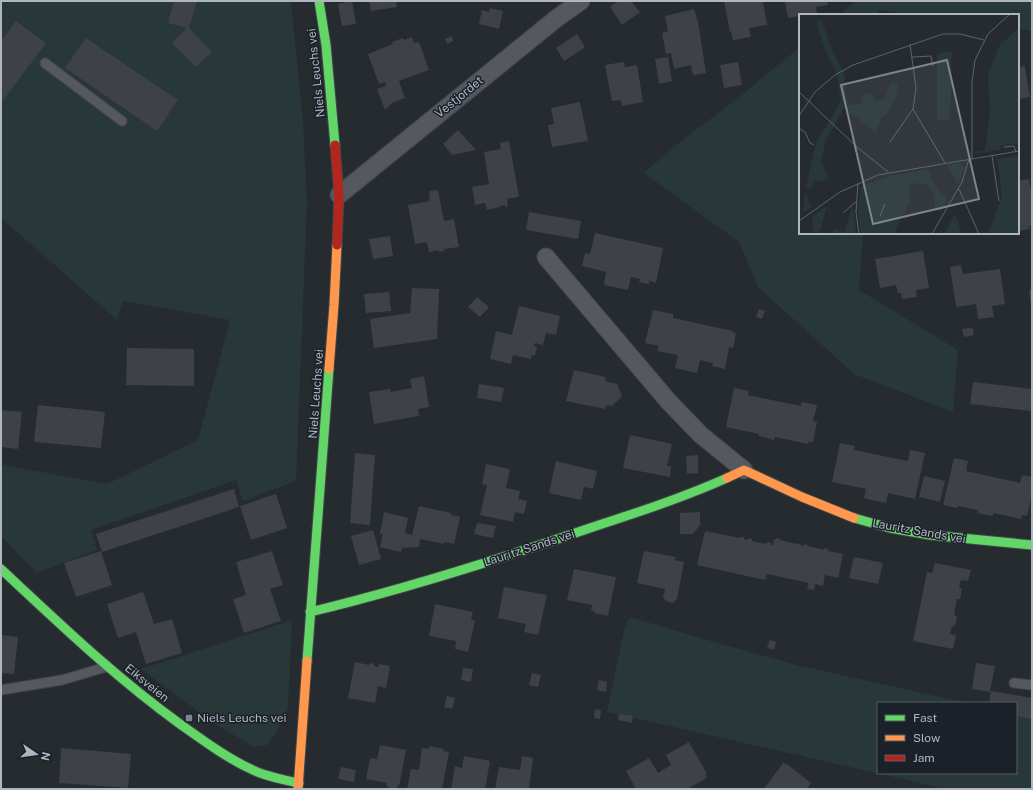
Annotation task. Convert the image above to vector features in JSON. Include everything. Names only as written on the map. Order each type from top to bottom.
[{"type":"street","name":"Niels Leuchs vei","points":[[299,786],[310,612],[334,306],[339,195],[326,44],[319,1]]},
{"type":"street","name":"Vestjordet","points":[[339,195],[557,18],[581,1]]},
{"type":"street","name":"Lauritz Sands vei","points":[[546,257],[669,402],[701,435],[744,470],[802,497],[848,516],[890,528],[930,535],[1032,545]]},
{"type":"street","name":"Lauritz Sands vei","points":[[310,612],[356,601],[460,571],[583,531],[713,485],[744,470]]},
{"type":"street","name":"Eiksveien","points":[[1,569],[60,625],[148,701],[218,751],[255,771],[299,786]]},
{"type":"lane","points":[[45,63],[122,121]]},
{"type":"lane","points":[[1,690],[62,680],[107,667]]},
{"type":"lane","points":[[1014,683],[1032,685]]},
{"type":"shaded area","points":[[1,1],[291,1],[303,122],[307,202],[296,481],[243,501],[236,480],[91,530],[97,550],[37,573],[1,536],[1,468],[4,465],[107,484],[198,440],[230,320],[123,301],[117,320],[1,218]]},
{"type":"shaded area","points":[[856,1],[1032,1],[1032,31],[1019,29],[1019,14],[908,14],[879,10],[878,14],[840,14]]},
{"type":"shaded area","points":[[799,48],[799,234],[863,234],[859,290],[958,350],[953,412],[854,374],[758,287],[739,242],[644,173],[681,141],[733,102]]},
{"type":"shaded area","points":[[630,617],[797,665],[963,702],[877,702],[877,773],[607,712],[625,626]]},
{"type":"shaded area","points":[[292,620],[288,708],[278,730],[267,745],[254,747],[215,724],[141,669]]},
{"type":"shaded area","points":[[1017,714],[1032,718],[1032,789],[947,789],[881,774],[1017,774]]},
{"type":"building","points":[[174,1],[197,1],[189,28],[212,52],[196,67],[172,43],[187,28],[168,23]]},
{"type":"building","points":[[352,1],[356,24],[342,26],[338,4]]},
{"type":"building","points":[[369,1],[396,1],[397,7],[371,11]]},
{"type":"building","points":[[618,1],[631,1],[640,12],[622,25],[610,7]]},
{"type":"building","points":[[724,1],[763,1],[767,25],[749,28],[751,37],[733,40]]},
{"type":"building","points":[[827,1],[828,5],[816,7],[817,13],[799,14],[799,16],[788,18],[785,2]]},
{"type":"building","points":[[490,8],[503,11],[499,29],[479,24],[482,10],[489,12]]},
{"type":"building","points":[[694,9],[698,22],[706,73],[693,75],[691,65],[674,69],[671,53],[666,54],[662,33],[668,31],[665,16]]},
{"type":"building","points":[[16,21],[46,43],[1,103],[1,41]]},
{"type":"building","points":[[577,34],[585,47],[564,61],[556,48]]},
{"type":"building","points":[[452,36],[453,41],[447,44],[445,39]]},
{"type":"building","points":[[412,37],[414,43],[419,42],[429,70],[399,81],[405,98],[392,103],[385,110],[377,89],[386,86],[385,82],[379,84],[368,54],[393,44],[392,42],[403,38],[404,40]]},
{"type":"building","points":[[86,38],[178,100],[157,131],[65,68]]},
{"type":"building","points":[[668,57],[672,81],[659,84],[655,59]]},
{"type":"building","points":[[624,62],[625,67],[637,65],[643,102],[622,106],[621,100],[612,101],[605,65]]},
{"type":"building","points":[[738,62],[742,85],[724,88],[720,65]]},
{"type":"building","points":[[1025,66],[1030,97],[1019,99],[1019,67]]},
{"type":"building","points":[[580,102],[588,141],[552,147],[548,125],[554,124],[551,108]]},
{"type":"building","points":[[458,130],[476,150],[452,155],[443,144]]},
{"type":"building","points":[[509,141],[519,197],[507,199],[508,206],[505,207],[505,205],[487,210],[485,203],[475,205],[472,187],[489,184],[484,152],[501,149],[500,143]]},
{"type":"building","points":[[1029,179],[1030,188],[1032,187],[1032,225],[1029,226],[1030,229],[1019,231],[1019,181]]},
{"type":"building","points":[[438,190],[444,221],[454,219],[459,247],[444,249],[445,251],[439,252],[439,250],[429,252],[427,242],[415,244],[408,205],[430,201],[429,191]]},
{"type":"building","points":[[529,212],[581,221],[578,239],[526,230]]},
{"type":"building","points":[[595,233],[663,248],[656,283],[649,281],[649,284],[639,282],[640,279],[631,277],[628,290],[604,285],[606,272],[582,266],[585,253],[590,254]]},
{"type":"building","points":[[390,236],[393,256],[373,259],[369,239]]},
{"type":"building","points":[[923,251],[929,288],[916,290],[917,297],[902,299],[901,293],[898,293],[896,285],[880,288],[875,259]]},
{"type":"building","points":[[961,265],[963,274],[1000,269],[1005,304],[992,306],[994,317],[978,319],[976,304],[956,307],[950,267]]},
{"type":"building","points":[[412,288],[439,289],[437,339],[374,348],[370,319],[410,313]]},
{"type":"building","points":[[1029,290],[1032,290],[1032,306],[1031,306]]},
{"type":"building","points":[[389,292],[391,311],[366,313],[364,294]]},
{"type":"building","points":[[477,297],[489,307],[480,317],[468,307]]},
{"type":"building","points":[[519,306],[560,316],[556,335],[546,333],[543,345],[535,343],[534,346],[537,347],[535,356],[532,355],[531,359],[513,355],[511,364],[490,359],[496,331],[512,335]]},
{"type":"building","points":[[759,309],[765,311],[762,319],[756,317]]},
{"type":"building","points":[[653,310],[673,314],[673,318],[733,331],[732,332],[736,333],[733,348],[729,347],[725,369],[712,366],[713,363],[700,360],[697,373],[675,368],[678,355],[657,351],[659,346],[645,343]]},
{"type":"building","points":[[973,328],[974,335],[964,337],[962,329]]},
{"type":"building","points":[[127,348],[194,349],[194,386],[126,385]]},
{"type":"building","points":[[574,370],[606,377],[605,381],[617,384],[622,396],[612,406],[606,405],[605,409],[566,401]]},
{"type":"building","points":[[424,376],[429,407],[418,409],[419,416],[374,424],[369,392],[390,389],[391,392],[412,388],[410,379]]},
{"type":"building","points":[[973,382],[1032,389],[1032,411],[970,404]]},
{"type":"building","points":[[479,384],[504,388],[501,402],[477,398]]},
{"type":"building","points":[[734,388],[749,391],[748,395],[801,406],[802,402],[817,405],[813,421],[817,422],[813,442],[809,441],[808,444],[775,437],[774,440],[759,436],[759,434],[726,427]]},
{"type":"building","points":[[38,405],[105,412],[101,448],[34,442]]},
{"type":"building","points":[[1,410],[22,412],[18,449],[1,447]]},
{"type":"building","points":[[630,435],[672,444],[667,466],[671,466],[670,477],[623,468]]},
{"type":"building","points":[[840,443],[855,446],[854,450],[908,461],[910,450],[925,453],[915,499],[888,493],[886,503],[871,500],[864,498],[866,489],[832,482]]},
{"type":"building","points":[[355,453],[375,455],[370,525],[350,523]]},
{"type":"building","points":[[698,455],[698,473],[687,474],[686,456]]},
{"type":"building","points":[[954,458],[968,461],[966,471],[1020,483],[1022,475],[1032,477],[1032,494],[1027,516],[1022,515],[1021,519],[993,513],[993,516],[977,513],[978,510],[943,505]]},
{"type":"building","points":[[556,461],[597,471],[593,489],[584,487],[581,500],[549,493]]},
{"type":"building","points":[[486,464],[510,469],[506,488],[520,491],[518,499],[527,501],[524,514],[515,512],[513,522],[480,515],[487,485],[482,484]]},
{"type":"building","points":[[924,476],[945,481],[940,502],[919,497]]},
{"type":"building","points":[[234,489],[239,507],[102,552],[96,534]]},
{"type":"building","points":[[276,494],[287,528],[251,540],[240,506]]},
{"type":"building","points":[[419,506],[451,513],[451,515],[460,517],[454,544],[445,542],[444,544],[420,539],[419,547],[402,548],[401,552],[380,547],[383,534],[380,534],[384,512],[408,518],[405,533],[412,535]]},
{"type":"building","points":[[700,512],[700,525],[693,534],[680,534],[680,513]]},
{"type":"building","points":[[477,523],[496,526],[493,538],[474,534]]},
{"type":"building","points":[[373,530],[381,559],[359,565],[351,536]]},
{"type":"building","points":[[705,531],[740,538],[744,537],[744,539],[747,540],[748,538],[752,539],[752,541],[767,544],[767,542],[772,543],[771,545],[773,545],[774,539],[776,540],[776,538],[804,546],[804,544],[824,550],[824,548],[829,549],[828,551],[843,554],[838,578],[825,575],[823,586],[815,584],[814,590],[807,589],[809,583],[767,574],[765,580],[697,565]]},
{"type":"building","points":[[101,551],[112,585],[76,597],[64,563]]},
{"type":"building","points":[[272,551],[283,585],[270,589],[281,621],[244,633],[233,599],[246,595],[236,562]]},
{"type":"building","points":[[644,551],[676,557],[675,560],[684,562],[677,599],[673,603],[666,601],[663,597],[665,589],[637,583]]},
{"type":"building","points":[[854,557],[883,563],[878,584],[849,578]]},
{"type":"building","points":[[935,563],[971,570],[968,581],[961,580],[959,588],[962,588],[960,599],[957,599],[954,615],[957,616],[956,622],[954,627],[952,626],[950,634],[956,635],[953,649],[913,641],[927,572],[932,573]]},
{"type":"building","points":[[574,569],[616,577],[608,616],[594,613],[594,611],[591,610],[592,605],[567,600]]},
{"type":"building","points":[[504,587],[547,595],[538,635],[524,632],[526,624],[498,618]]},
{"type":"building","points":[[143,592],[154,624],[172,619],[182,653],[146,664],[136,632],[118,638],[107,604]]},
{"type":"building","points":[[435,604],[473,612],[471,620],[475,621],[468,652],[455,649],[456,641],[429,636]]},
{"type":"building","points":[[1,635],[18,637],[14,674],[1,673]]},
{"type":"building","points":[[770,640],[776,642],[774,650],[767,648]]},
{"type":"building","points":[[355,662],[369,665],[370,663],[378,667],[379,664],[390,666],[386,688],[378,686],[375,703],[348,698]]},
{"type":"building","points":[[976,663],[995,666],[990,692],[972,689]]},
{"type":"building","points":[[463,668],[473,669],[471,682],[461,680]]},
{"type":"building","points":[[532,673],[541,675],[538,687],[529,685]]},
{"type":"building","points":[[599,680],[607,682],[606,692],[597,690]]},
{"type":"building","points":[[991,691],[1032,698],[1032,719],[1017,716],[1017,702],[989,702]]},
{"type":"building","points":[[447,696],[455,698],[452,709],[444,707]]},
{"type":"building","points":[[595,709],[601,710],[600,719],[594,718]]},
{"type":"building","points":[[619,714],[633,716],[632,723],[618,720]]},
{"type":"building","points":[[689,742],[707,774],[705,775],[707,778],[687,789],[636,789],[626,771],[649,758],[658,773],[671,765],[666,755]]},
{"type":"building","points":[[380,745],[406,750],[399,786],[398,785],[397,789],[387,787],[387,783],[366,779],[370,758],[377,759]]},
{"type":"building","points":[[429,746],[444,749],[443,751],[449,752],[442,789],[407,789],[411,769],[419,770],[422,748],[429,749]]},
{"type":"building","points":[[61,748],[131,754],[128,788],[59,783]]},
{"type":"building","points":[[464,756],[490,761],[485,789],[451,789],[455,766],[462,768]]},
{"type":"building","points":[[522,756],[533,758],[529,789],[495,789],[499,767],[520,770]]},
{"type":"building","points":[[783,763],[787,764],[811,783],[807,789],[764,789]]},
{"type":"building","points":[[341,767],[356,770],[354,782],[338,779]]},
{"type":"traffic: fast","points":[[319,1],[326,45],[335,145]]},
{"type":"traffic: fast","points":[[307,661],[329,369]]},
{"type":"traffic: fast","points":[[310,612],[381,594],[486,563],[659,505],[727,478]]},
{"type":"traffic: fast","points":[[854,518],[890,528],[930,535],[1032,545]]},
{"type":"traffic: fast","points":[[1,569],[66,630],[111,669],[180,724],[235,761],[255,771],[299,783]]},
{"type":"traffic: slow","points":[[329,369],[337,245]]},
{"type":"traffic: slow","points":[[727,478],[744,470],[802,497],[854,518]]},
{"type":"traffic: slow","points":[[298,789],[307,661]]},
{"type":"traffic: jam","points":[[335,145],[339,195],[337,245]]},
{"type":"place","name":"Niels Leuchs vei","points":[[189,718]]}]
